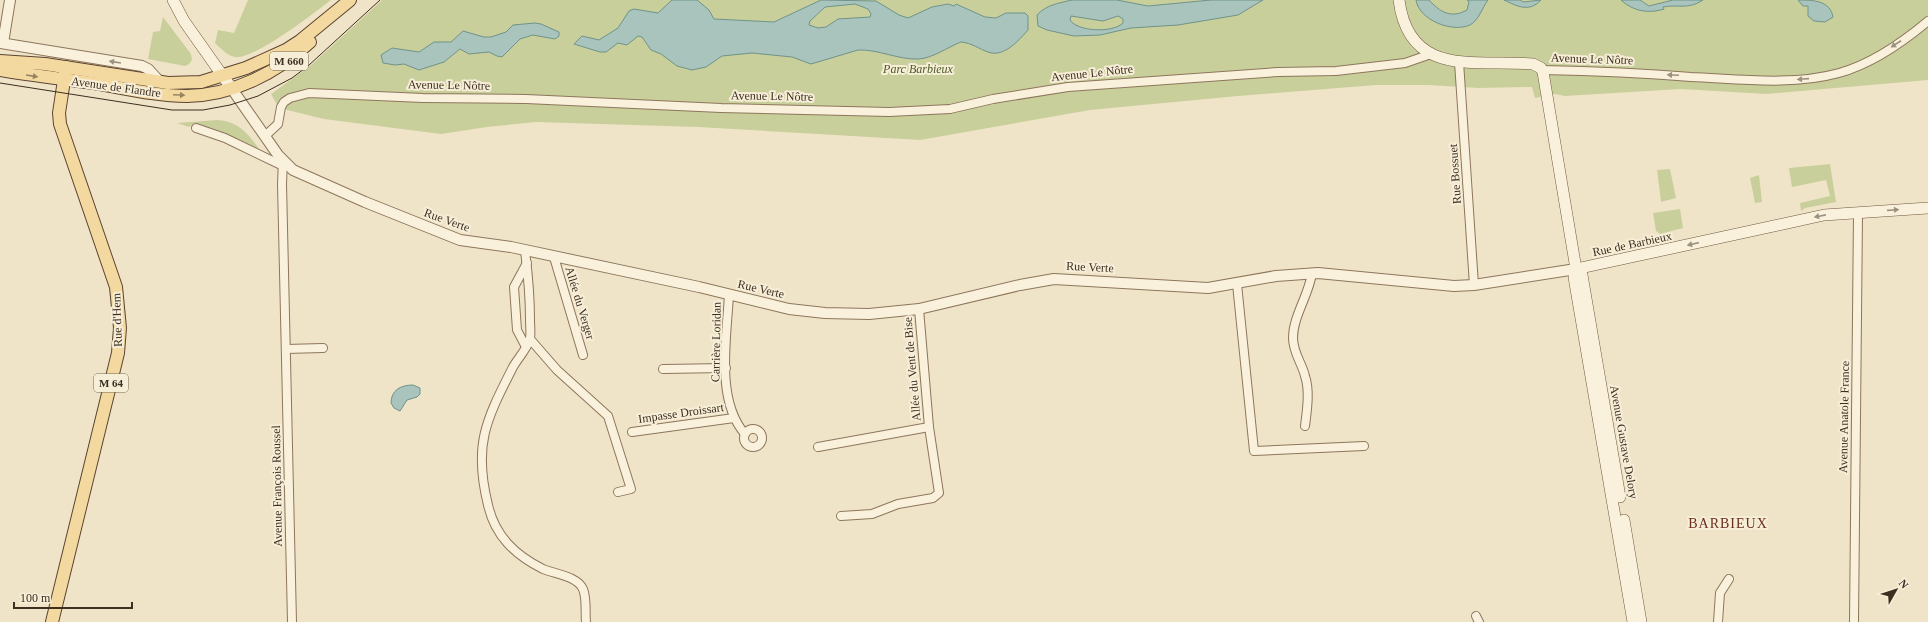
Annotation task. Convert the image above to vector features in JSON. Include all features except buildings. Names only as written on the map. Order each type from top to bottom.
[{"type":"main road","points":[[173,0],[184,21],[232,89]]},
{"type":"main road","name":"M 660","points":[[232,89],[278,68],[288,61],[311,42],[333,16],[350,0]]},
{"type":"main road","points":[[1399,0],[1407,28],[1415,40],[1431,54]]},
{"type":"main road","name":"M 660","points":[[223,76],[286,50],[333,16]]},
{"type":"main road","name":"Avenue Le Nôtre","points":[[1431,54],[1445,60],[1459,62],[1532,63],[1538,65],[1542,70]]},
{"type":"main road","name":"Avenue de Flandre","points":[[0,62],[41,63],[66,67],[197,95],[232,89]]},
{"type":"main road","name":"Rue d'Hem","points":[[52,622],[118,353],[120,334],[116,287],[60,124],[59,113],[66,67]]},
{"type":"main road","name":"Avenue de Flandre","points":[[0,70],[64,80],[159,88],[194,83],[223,76]]},
{"type":"main road","name":"Avenue Gustave Delory","points":[[1542,70],[1545,79],[1576,269],[1574,277],[1633,622]]},
{"type":"main road","name":"Rue de Barbieux","points":[[1576,269],[1824,215],[1928,208]]},
{"type":"main road","name":"Avenue Gustave Delory","points":[[1576,269],[1582,275],[1641,622]]},
{"type":"street","points":[[1,43],[10,0]]},
{"type":"street","name":"Avenue Le Nôtre","points":[[1542,70],[1598,71],[1780,80],[1821,77],[1841,72],[1872,59],[1907,37],[1928,21]]},
{"type":"street","name":"Avenue de Flandre","points":[[1,43],[142,66],[148,69],[159,88]]},
{"type":"street","name":"Avenue Le Nôtre","points":[[265,136],[278,124],[281,107],[284,102],[309,92],[423,98],[526,99],[722,108],[889,112],[950,109],[993,99],[1082,86],[1278,72],[1336,71],[1400,64],[1431,54]]},
{"type":"street","name":"Rue Bossuet","points":[[1459,62],[1474,285]]},
{"type":"street","name":"Rue Verte","points":[[232,89],[283,163],[303,175],[448,236],[474,243],[526,250],[729,294],[789,309],[825,313],[869,314],[919,309],[1020,285],[1054,279],[1200,288],[1237,284],[1276,276],[1312,273],[1339,274]]},
{"type":"street","points":[[196,128],[225,138],[283,163]]},
{"type":"street","name":"Avenue François Roussel","points":[[283,163],[292,622]]},
{"type":"street","name":"Avenue Anatole France","points":[[1854,622],[1858,212]]},
{"type":"street","points":[[526,250],[530,303],[530,339],[514,365],[490,416],[483,438],[481,462],[488,506],[497,530],[513,550],[544,569],[576,581],[583,588],[586,622]]},
{"type":"street","name":"Allée du Verger","points":[[554,257],[583,355]]},
{"type":"street","points":[[526,347],[517,330],[514,286],[527,263]]},
{"type":"street","name":"Rue de Barbieux","points":[[1339,274],[1428,284],[1474,285],[1576,269]]},
{"type":"street","points":[[1305,426],[1307,407],[1306,381],[1295,354],[1293,334],[1312,273]]},
{"type":"street","points":[[1237,284],[1254,451],[1364,446]]},
{"type":"street","name":"Carrière Loridan","points":[[729,294],[726,368],[728,395],[734,418],[745,434]]},
{"type":"street","name":"Allée du Vent de Bise","points":[[841,516],[872,514],[898,504],[934,498],[939,493],[929,427],[919,309]]},
{"type":"street","points":[[530,339],[557,370],[608,416],[631,489],[618,492]]},
{"type":"street","points":[[286,349],[323,348]]},
{"type":"street","points":[[663,369],[726,368]]},
{"type":"street","name":"Impasse Droissart","points":[[632,432],[734,418]]},
{"type":"street","name":"Allée du Vent de Bise","points":[[818,446],[929,427]]},
{"type":"street","points":[[1718,622],[1720,593],[1729,579]]},
{"type":"green space","points":[[248,0],[331,0],[298,25],[269,44],[244,56],[235,57],[227,53],[215,43],[218,30],[234,33]]},
{"type":"green space","name":"Parc Barbieux","points":[[382,0],[1928,0],[1928,80],[1766,94],[1681,89],[1565,96],[1555,94],[1535,98],[1532,87],[1478,88],[1428,85],[1376,85],[1090,110],[920,140],[698,127],[536,122],[441,134],[324,119],[279,108],[271,94],[310,66]]},
{"type":"green space","points":[[163,17],[191,54],[192,60],[185,66],[148,59],[153,32],[160,31]]},
{"type":"green space","points":[[217,120],[232,123],[244,130],[262,153],[221,133],[193,124],[189,127],[177,123]]},
{"type":"green space","points":[[1830,164],[1836,202],[1805,208],[1801,211],[1800,203],[1830,196],[1826,180],[1792,187],[1789,168]]},
{"type":"green space","points":[[1670,169],[1676,198],[1661,202],[1657,170]]},
{"type":"green space","points":[[1759,175],[1762,202],[1755,203],[1750,178]]},
{"type":"green space","points":[[1680,209],[1683,228],[1660,234],[1656,231],[1653,213]]},
{"type":"water","points":[[672,0],[697,0],[709,10],[714,19],[774,22],[821,0],[876,1],[899,15],[908,18],[932,7],[948,4],[954,6],[956,4],[985,17],[996,18],[1006,13],[1025,13],[1028,16],[1028,30],[1011,47],[994,53],[961,42],[935,54],[919,59],[903,58],[873,51],[858,50],[811,64],[792,57],[752,53],[722,56],[706,67],[692,70],[677,66],[661,54],[651,50],[642,37],[638,36],[627,45],[618,43],[606,52],[600,52],[574,44],[582,36],[599,40],[618,28],[629,11],[634,9],[658,13]],"holes":[[[855,4],[868,9],[871,14],[870,17],[838,19],[826,27],[818,28],[809,25],[810,21],[825,7]]]},
{"type":"water","points":[[1072,0],[1117,0],[1148,6],[1211,0],[1263,0],[1238,15],[1178,25],[1131,28],[1100,35],[1074,36],[1047,30],[1038,26],[1037,15],[1044,9]],"holes":[[[1071,16],[1103,21],[1118,16],[1123,19],[1123,23],[1118,26],[1104,30],[1080,27],[1070,20]]]},
{"type":"water","points":[[1416,0],[1429,0],[1442,11],[1456,14],[1467,10],[1469,2],[1467,0],[1488,0],[1473,23],[1463,27],[1454,27],[1437,23],[1430,19],[1418,7]]},
{"type":"water","points":[[1504,0],[1520,0],[1523,2],[1541,0],[1532,6],[1523,7]]},
{"type":"water","points":[[1621,0],[1640,0],[1649,6],[1673,0],[1703,0],[1688,6],[1668,6],[1663,7],[1664,9],[1647,11],[1631,7]]},
{"type":"water","points":[[1798,0],[1820,2],[1828,7],[1833,17],[1825,22],[1814,21],[1808,16],[1808,6],[1803,6]]},
{"type":"water","points":[[535,23],[559,32],[559,36],[555,39],[533,35],[520,39],[502,57],[489,52],[469,54],[460,49],[444,62],[419,70],[404,64],[395,65],[383,63],[381,55],[392,48],[419,52],[434,42],[451,42],[463,31],[484,37],[491,37],[506,32],[513,25]]},
{"type":"water","points":[[413,385],[420,388],[420,394],[417,397],[407,400],[400,411],[394,408],[391,403],[391,398],[395,392],[401,387]]},
{"type":"tram line","points":[[0,83],[172,110],[203,110],[230,105],[258,96],[292,78],[308,66],[380,0]]},
{"type":"district","name":"BARBIEUX","points":[[1728,523]]}]
